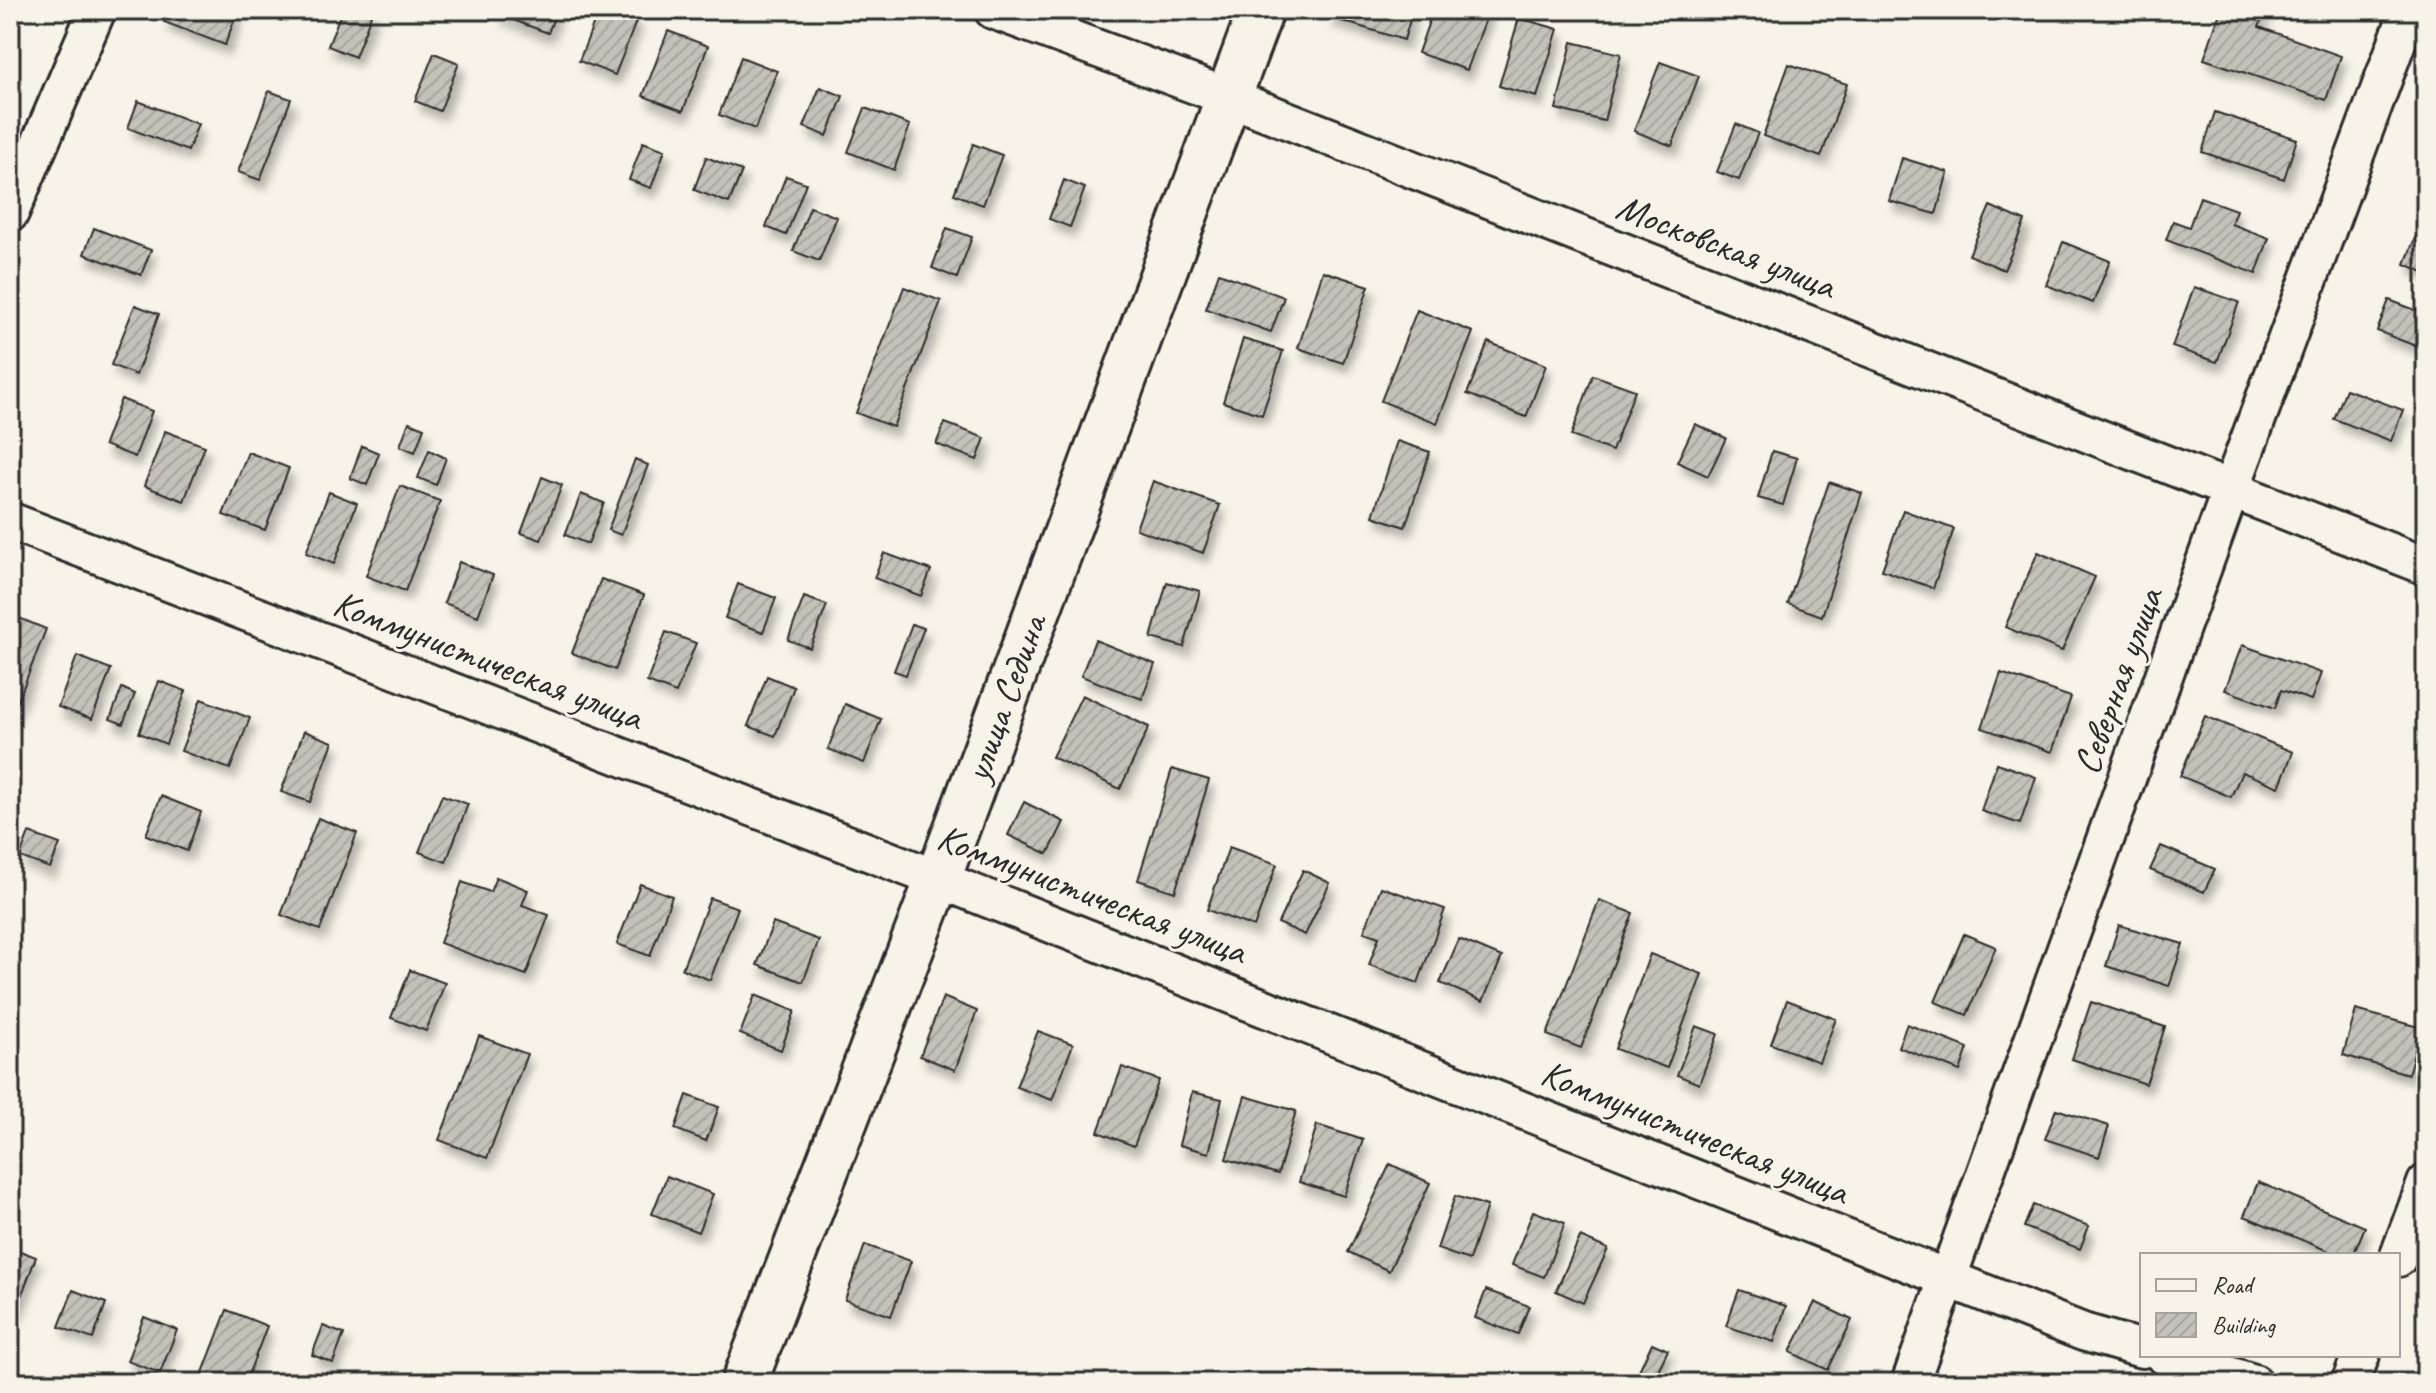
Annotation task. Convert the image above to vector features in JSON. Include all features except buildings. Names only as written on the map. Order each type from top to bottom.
[{"type":"main road","name":"улица Седина","points":[[744,1383],[938,879],[1261,10]]},
{"type":"street","points":[[10,213],[97,10]]},
{"type":"street","name":"Московская улица","points":[[993,10],[1228,97],[2426,566]]},
{"type":"street","name":"Северная улица","points":[[1910,1383],[2231,489],[2409,10]]},
{"type":"street","name":"Коммунистическая улица","points":[[10,521],[938,879],[2083,1332],[2140,1348]]},
{"type":"street","points":[[2400,1253],[2426,1183]]},
{"type":"street","points":[[2170,1357],[2254,1383]]},
{"type":"street","points":[[2350,1383],[2360,1357]]}]
